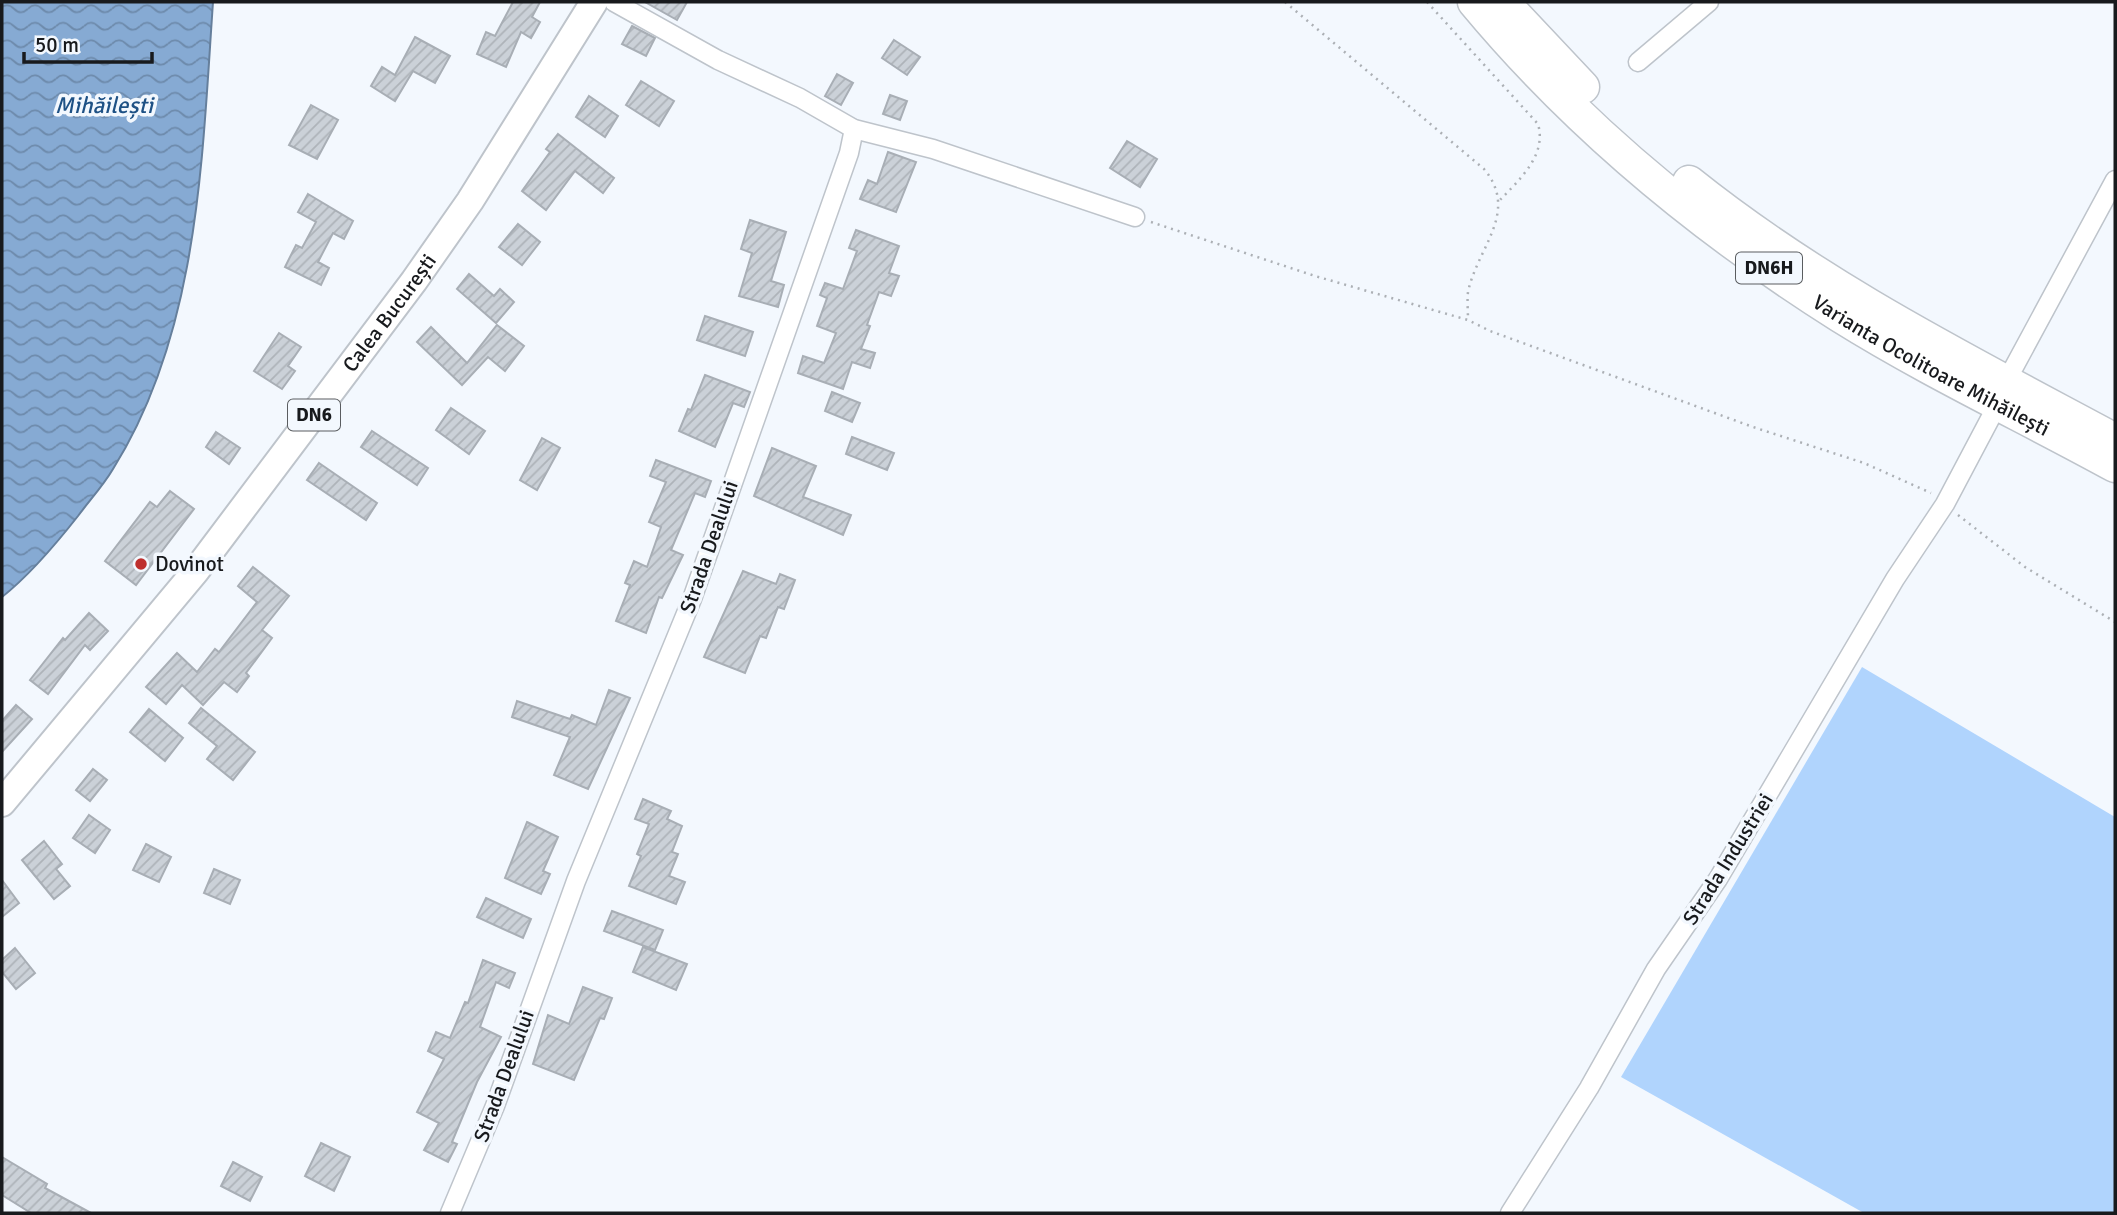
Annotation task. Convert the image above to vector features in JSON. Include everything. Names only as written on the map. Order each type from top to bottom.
[{"type":"highway","name":"Varianta Ocolitoare Mihăilești","points":[[1474,2],[1532,67],[1587,121],[1717,233],[1842,317],[2115,466]]},
{"type":"highway","name":"Varianta Ocolitoare Mihăilești","points":[[1503,2],[1603,108],[1654,155],[1756,234],[1859,301],[2115,440]]},
{"type":"main road","name":"Calea București","points":[[2,803],[29,775],[195,572],[406,292],[470,201],[594,2]]},
{"type":"street","points":[[614,2],[718,60],[800,98],[853,129],[933,149],[1135,217]]},
{"type":"street","points":[[1638,62],[1709,2]]},
{"type":"street","name":"Strada Dealului","points":[[450,1213],[495,1106],[576,881],[692,599],[849,153],[853,129]]},
{"type":"street","points":[[2014,367],[2115,180]]},
{"type":"street","name":"Strada Industriei","points":[[1510,1213],[1588,1088],[1656,969],[1718,879],[1895,579],[1945,504],[1991,417]]},
{"type":"path","points":[[1285,2],[1484,169],[1496,184],[1500,201],[1493,229],[1468,291],[1468,320]]},
{"type":"path","points":[[1427,2],[1538,124],[1542,137],[1540,148],[1518,182],[1500,201]]},
{"type":"path","points":[[1135,217],[1315,276],[1468,320],[1490,331],[1753,427],[1864,463],[1928,491],[2025,567],[2115,622]]},
{"type":"shaded area","points":[[1862,667],[2115,817],[2115,1213],[1864,1213],[1621,1077]]},
{"type":"water","name":"Mihăilești","points":[[2,2],[213,2],[205,122],[191,243],[180,302],[163,360],[142,416],[109,475],[52,548],[2,597]]},
{"type":"building","points":[[513,2],[540,2],[532,17],[540,22],[531,38],[521,32],[506,67],[477,54],[486,32],[495,36]]},
{"type":"building","points":[[645,2],[687,2],[677,20]]},
{"type":"building","points":[[632,26],[655,38],[646,56],[622,44]]},
{"type":"building","points":[[415,37],[450,56],[435,83],[413,71],[395,101],[371,86],[382,67],[395,75]]},
{"type":"building","points":[[894,40],[920,57],[907,75],[882,58]]},
{"type":"building","points":[[837,74],[853,83],[841,105],[825,96]]},
{"type":"building","points":[[641,81],[674,101],[659,126],[626,105]]},
{"type":"building","points":[[890,95],[907,101],[900,120],[883,114]]},
{"type":"building","points":[[589,96],[618,116],[605,137],[576,117]]},
{"type":"building","points":[[311,105],[338,120],[317,159],[289,145]]},
{"type":"building","points":[[558,134],[614,178],[603,193],[575,171],[546,210],[522,191],[550,152],[546,149]]},
{"type":"building","points":[[1127,141],[1157,159],[1140,187],[1110,168]]},
{"type":"building","points":[[888,152],[916,162],[896,212],[860,199],[868,180],[877,184]]},
{"type":"building","points":[[308,194],[353,221],[344,239],[333,233],[318,262],[329,268],[321,285],[285,267],[296,245],[302,248],[316,222],[298,212]]},
{"type":"building","points":[[750,220],[786,232],[771,281],[784,285],[778,307],[739,296],[752,253],[741,249]]},
{"type":"building","points":[[518,224],[540,242],[522,265],[499,247]]},
{"type":"building","points":[[856,230],[899,246],[889,273],[899,276],[891,296],[879,292],[867,325],[870,326],[861,349],[875,353],[870,368],[852,362],[843,389],[798,373],[803,356],[824,363],[836,333],[817,326],[827,298],[820,295],[825,283],[843,289],[857,251],[849,248]]},
{"type":"building","points":[[469,274],[494,296],[500,289],[514,302],[496,323],[457,289]]},
{"type":"building","points":[[705,316],[753,332],[745,356],[697,340]]},
{"type":"building","points":[[497,325],[524,346],[505,371],[488,357],[462,385],[417,342],[431,327],[467,363]]},
{"type":"building","points":[[279,333],[301,347],[288,366],[295,371],[282,389],[254,371]]},
{"type":"building","points":[[705,375],[750,392],[744,407],[733,403],[715,447],[679,431]]},
{"type":"building","points":[[832,392],[860,403],[852,422],[825,411]]},
{"type":"building","points":[[451,408],[485,431],[469,454],[436,430]]},
{"type":"building","points":[[372,431],[428,468],[417,485],[361,447]]},
{"type":"building","points":[[216,432],[240,448],[229,464],[206,447]]},
{"type":"building","points":[[852,437],[894,453],[887,470],[846,454]]},
{"type":"building","points":[[542,438],[560,448],[537,490],[520,480]]},
{"type":"building","points":[[772,448],[816,466],[803,497],[851,515],[843,535],[754,496]]},
{"type":"building","points":[[656,460],[711,481],[705,497],[695,493],[671,550],[683,555],[662,598],[659,597],[646,633],[616,621],[630,585],[625,583],[634,561],[647,567],[661,527],[649,522],[666,482],[650,476]]},
{"type":"building","points":[[319,463],[377,503],[366,520],[307,480]]},
{"type":"building","points":[[170,491],[194,509],[136,585],[105,561],[150,502],[157,507]]},
{"type":"building","points":[[253,567],[289,596],[262,630],[272,638],[246,673],[249,676],[237,692],[224,682],[203,705],[182,685],[166,704],[146,687],[177,653],[197,672],[215,649],[219,652],[257,602],[238,586]]},
{"type":"building","points":[[743,571],[776,584],[780,574],[795,580],[784,609],[778,607],[766,638],[760,636],[745,673],[704,657]]},
{"type":"building","points":[[89,613],[108,631],[90,650],[85,645],[48,694],[30,680],[63,638],[65,640]]},
{"type":"building","points":[[609,690],[630,698],[588,789],[554,775],[570,737],[512,717],[517,701],[570,719],[572,715],[596,725]]},
{"type":"building","points":[[16,705],[32,719],[2,752],[2,721]]},
{"type":"building","points":[[201,708],[255,752],[233,780],[207,759],[217,746],[189,723]]},
{"type":"building","points":[[149,709],[183,738],[165,761],[130,732]]},
{"type":"building","points":[[93,769],[107,780],[90,801],[76,790]]},
{"type":"building","points":[[643,799],[671,811],[667,819],[682,826],[672,852],[678,854],[669,876],[685,882],[676,904],[629,886],[641,856],[637,854],[649,824],[635,819]]},
{"type":"building","points":[[89,815],[110,830],[95,853],[73,838]]},
{"type":"building","points":[[527,822],[558,837],[543,871],[550,874],[541,894],[505,878]]},
{"type":"building","points":[[44,841],[62,864],[56,869],[70,886],[54,899],[22,860]]},
{"type":"building","points":[[146,844],[171,857],[159,882],[133,870]]},
{"type":"building","points":[[214,869],[240,880],[230,904],[204,893]]},
{"type":"building","points":[[2,880],[19,903],[2,917]]},
{"type":"building","points":[[486,898],[531,919],[523,938],[477,917]]},
{"type":"building","points":[[612,911],[663,930],[655,950],[604,931]]},
{"type":"building","points":[[643,947],[687,964],[676,990],[633,972]]},
{"type":"building","points":[[15,948],[35,973],[16,989],[2,972],[2,960]]},
{"type":"building","points":[[483,960],[515,973],[509,988],[496,982],[480,1027],[501,1037],[477,1082],[452,1142],[457,1144],[448,1162],[424,1150],[439,1123],[417,1112],[444,1059],[428,1051],[436,1032],[450,1038],[465,1002],[468,1003]]},
{"type":"building","points":[[583,987],[612,998],[604,1019],[600,1018],[574,1080],[533,1064],[548,1015],[569,1024]]},
{"type":"building","points":[[321,1143],[350,1157],[334,1191],[305,1176]]},
{"type":"building","points":[[2,1157],[47,1184],[45,1188],[91,1213],[31,1213],[2,1195]]},
{"type":"building","points":[[233,1162],[262,1177],[250,1201],[221,1186]]},
{"type":"place","name":"Dovinot","points":[[141,564]]}]
